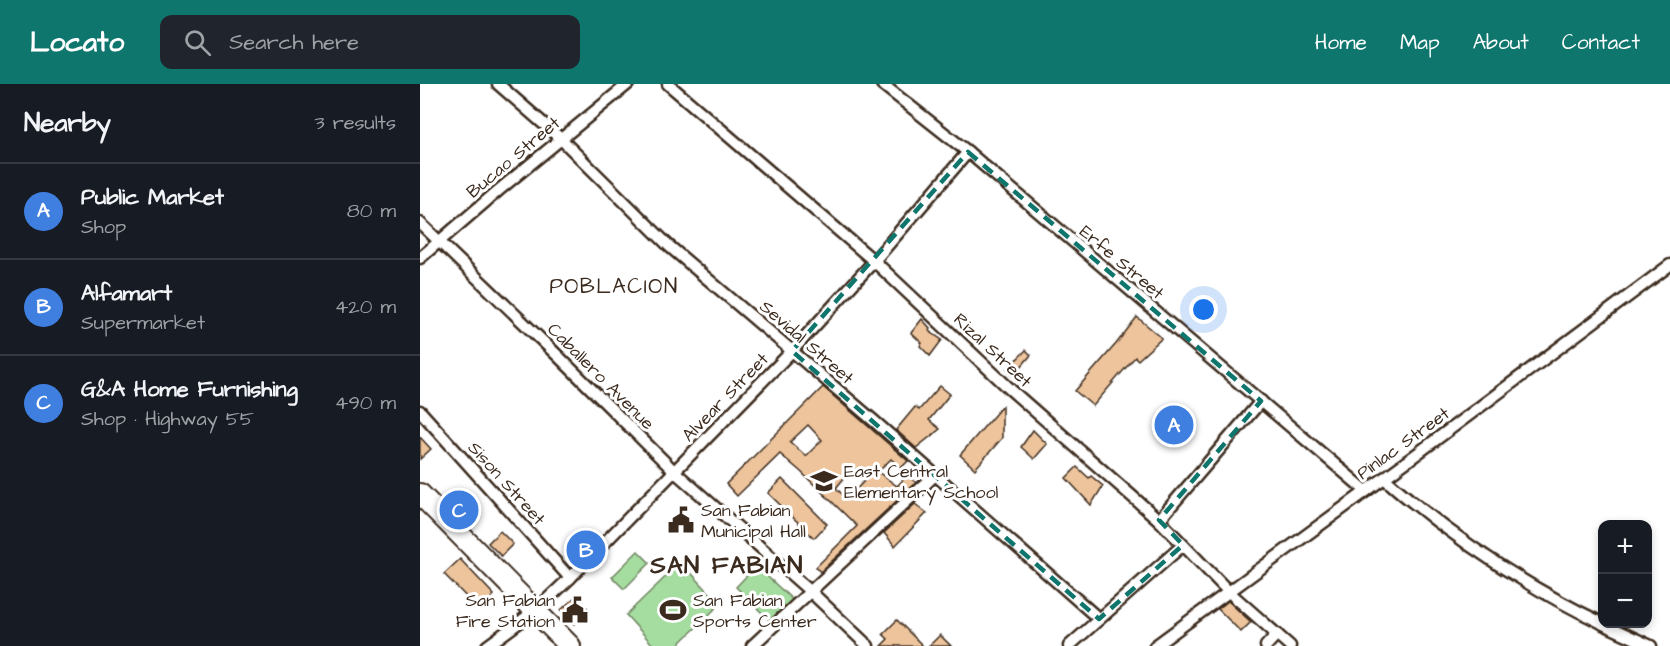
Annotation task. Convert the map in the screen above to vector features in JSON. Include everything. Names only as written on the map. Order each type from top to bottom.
[{"type":"highway","points":[[420,494],[570,646]]},
{"type":"street","name":"Sevidal Street","points":[[498,84],[561,139],[669,246],[874,421],[1099,619]]},
{"type":"street","name":"Bucao Street","points":[[420,258],[498,190],[628,84]]},
{"type":"street","name":"Rizal Street","points":[[668,84],[874,261],[1011,390],[1159,520],[1229,592],[1290,646]]},
{"type":"street","name":"Erfe Street","points":[[882,84],[968,152],[1366,491]]},
{"type":"street","name":"Alvear Street","points":[[487,646],[536,610],[675,472],[792,351],[968,152]]},
{"type":"street","name":"Caballero Avenue","points":[[420,223],[675,472],[811,592],[868,646]]},
{"type":"street","name":"Pinlac Street","points":[[1155,646],[1670,265]]},
{"type":"street","points":[[1159,520],[1261,401]]},
{"type":"street","name":"Sison Street","points":[[420,411],[570,578]]},
{"type":"street","points":[[752,646],[934,475]]},
{"type":"street","points":[[1384,478],[1420,509],[1480,553],[1555,598],[1598,620]]},
{"type":"street","points":[[1069,646],[1182,545]]},
{"type":"street","points":[[1613,628],[1651,646]]},
{"type":"street","points":[[1266,646],[1277,634]]},
{"type":"highlighted area","points":[[968,152],[1261,401],[1159,520],[1183,545],[1099,619],[792,351]]},
{"type":"green space","points":[[638,551],[650,563],[624,589],[612,577]]},
{"type":"green space","name":"San Fabian Sports Center","points":[[681,562],[720,604],[677,646],[654,646],[626,615]]},
{"type":"green space","points":[[756,566],[795,602],[773,624],[736,587]]},
{"type":"building","points":[[1137,317],[1162,338],[1138,360],[1135,357],[1093,406],[1075,391]]},
{"type":"building","points":[[922,319],[930,328],[929,331],[942,340],[930,356],[920,346],[922,343],[911,333]]},
{"type":"building","points":[[1026,350],[1031,355],[1013,376],[1007,369]]},
{"type":"building","points":[[940,386],[950,394],[929,420],[940,429],[916,448],[896,430],[915,407],[919,410]]},
{"type":"building","points":[[823,387],[908,461],[901,468],[891,459],[878,472],[897,486],[908,475],[916,483],[820,572],[816,567],[857,526],[800,471],[780,454],[737,496],[726,484]],"holes":[[[808,425],[822,440],[806,456],[790,442]],[[853,467],[866,479],[847,499],[836,488]]]},
{"type":"building","points":[[1002,406],[1002,438],[975,469],[960,455]]},
{"type":"building","points":[[1033,430],[1047,444],[1034,459],[1021,447]]},
{"type":"building","points":[[420,437],[431,449],[420,459]]},
{"type":"building","points":[[1077,467],[1089,478],[1091,476],[1103,486],[1091,505],[1066,478]]},
{"type":"building","points":[[782,479],[827,524],[814,538],[768,493]]},
{"type":"building","points":[[459,498],[469,508],[460,517],[450,507]]},
{"type":"building","points":[[915,504],[927,513],[895,546],[884,533]]},
{"type":"building","points":[[500,531],[513,544],[501,556],[488,543]]},
{"type":"building","points":[[581,539],[589,547],[574,563],[566,556]]},
{"type":"building","points":[[460,559],[494,595],[479,610],[444,574]]},
{"type":"building","name":"San Fabian Fire Station","points":[[576,596],[589,610],[574,624],[561,610]]},
{"type":"building","points":[[1228,601],[1251,622],[1241,632],[1218,609]]},
{"type":"building","points":[[897,620],[923,646],[881,646],[888,639],[883,634]]},
{"type":"building","points":[[940,635],[951,646],[929,646]]},
{"type":"place","name":"Public Market","points":[[1174,425]]},
{"type":"place","name":"East Central Elementary School","points":[[824,481]]},
{"type":"place","name":"G&A Home Furnishing","points":[[459,510]]},
{"type":"place","name":"San Fabian Municipal Hall","points":[[681,520]]},
{"type":"place","name":"Alfamart","points":[[586,550]]},
{"type":"place","name":"San Fabian Fire Station","points":[[575,610]]},
{"type":"place","name":"San Fabian Sports Center","points":[[673,610]]},
{"type":"district","name":"POBLACION","points":[[614,286]]},
{"type":"district","name":"SAN FABIAN","points":[[727,565]]}]
